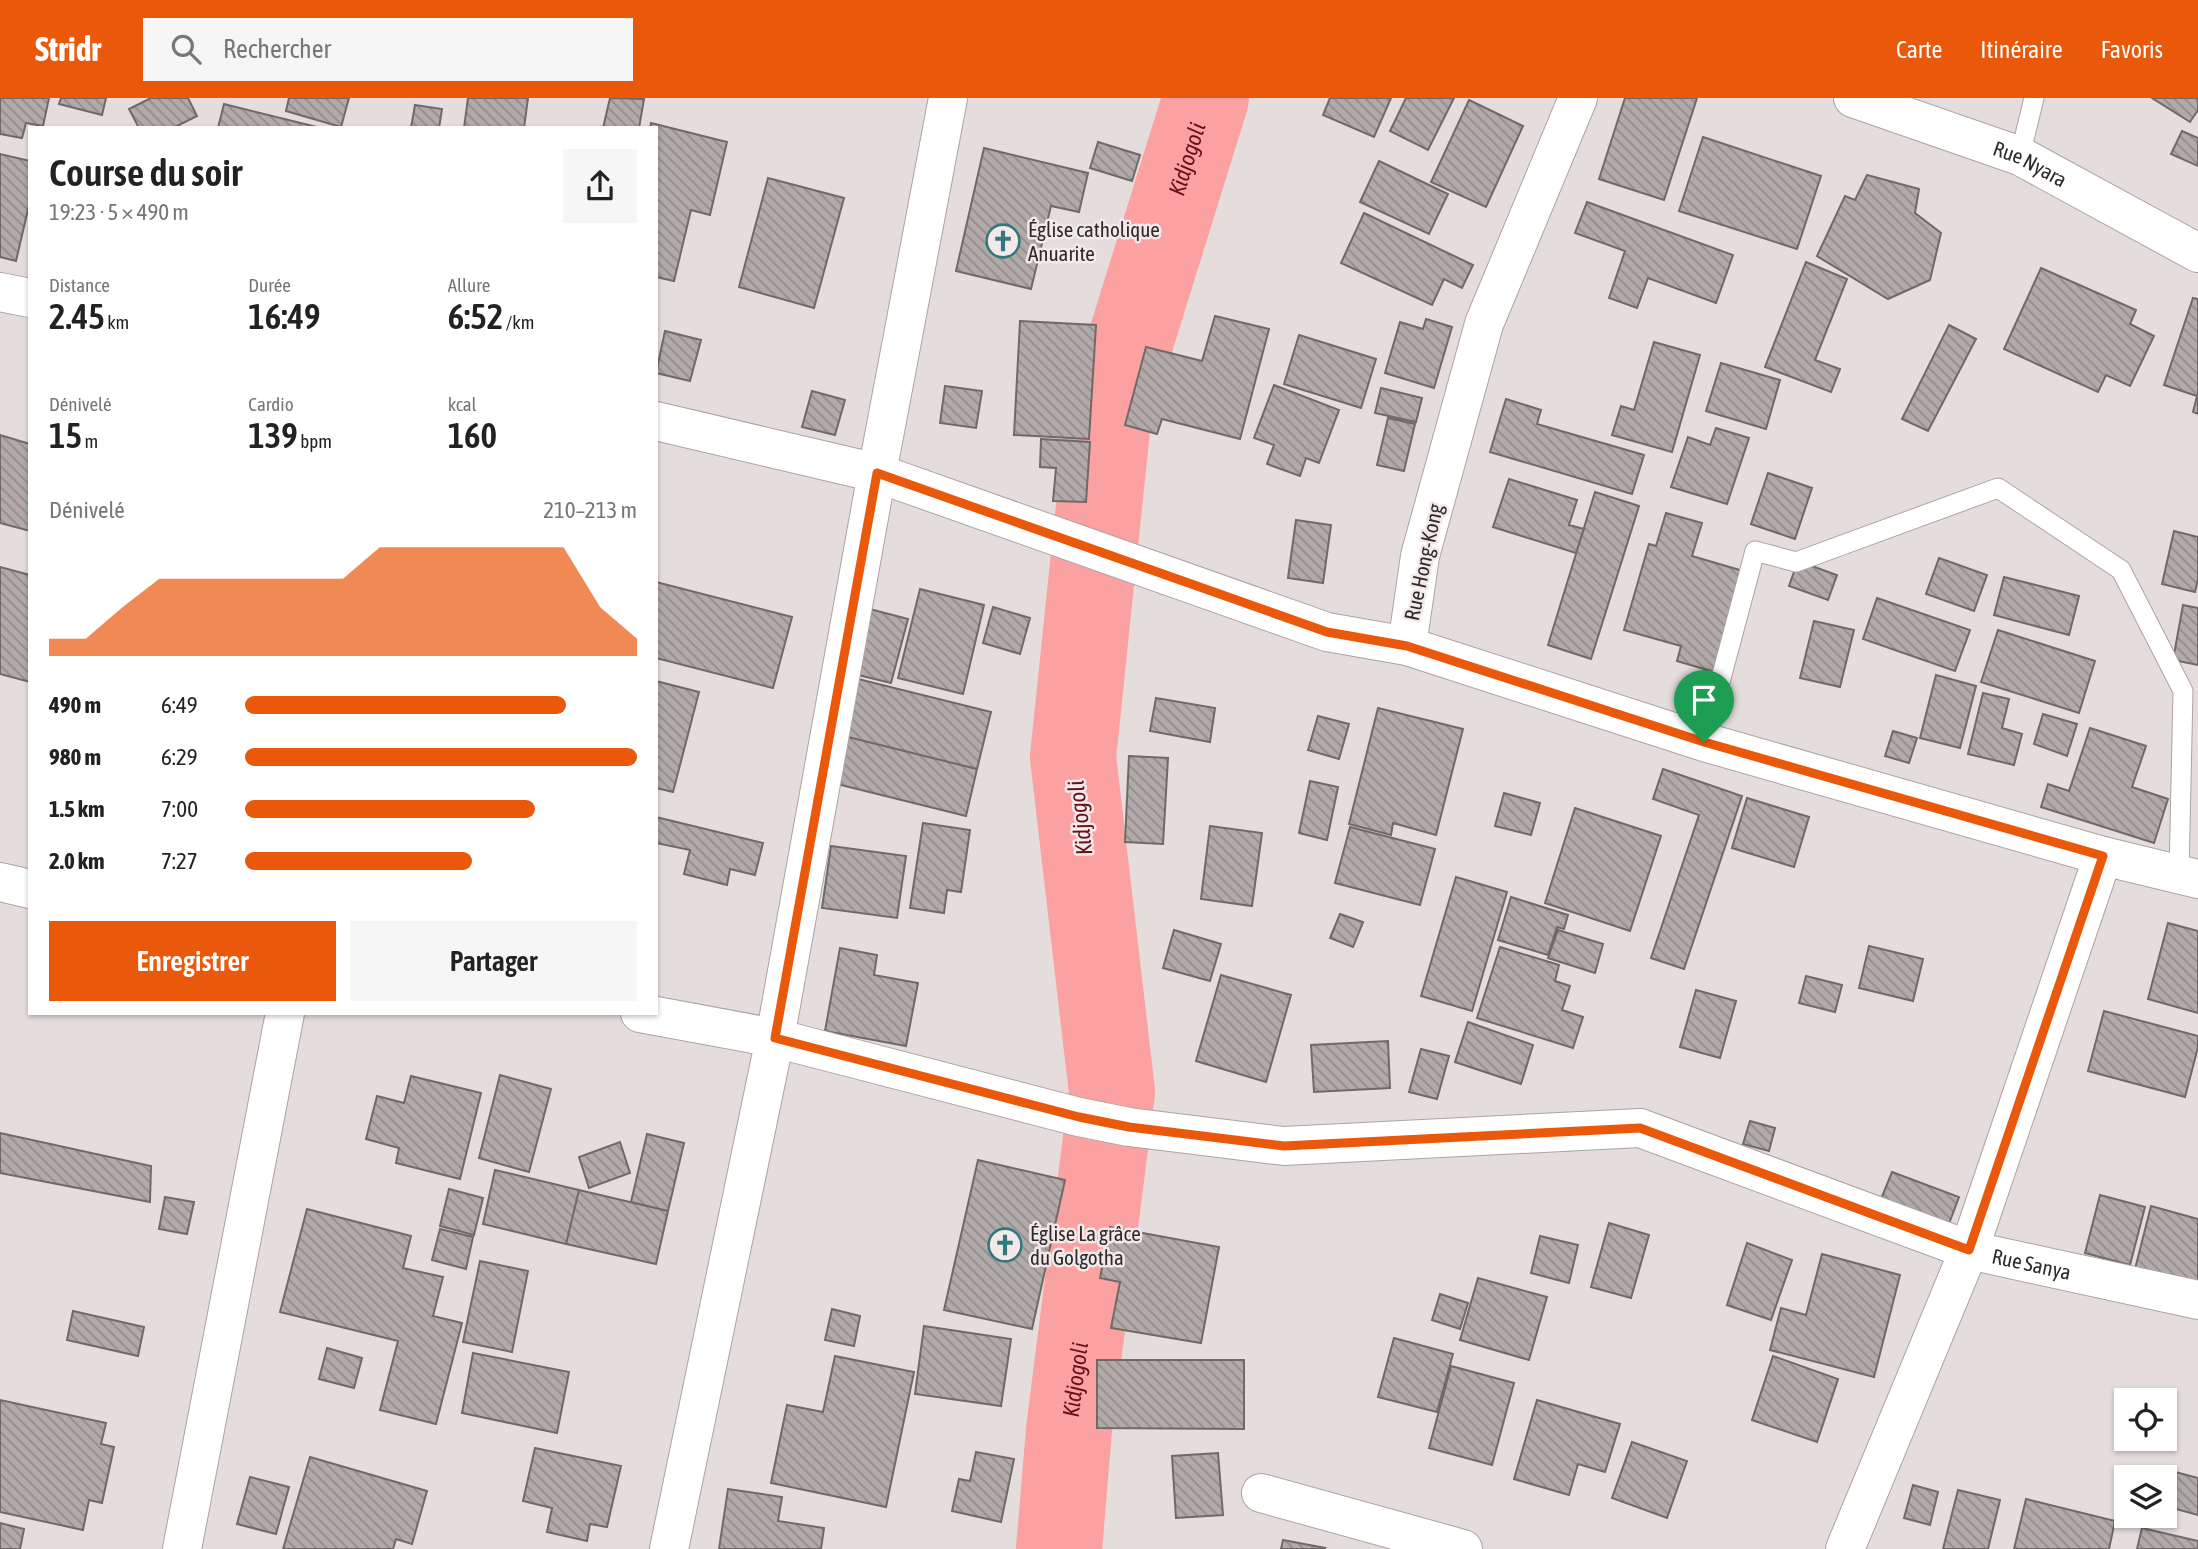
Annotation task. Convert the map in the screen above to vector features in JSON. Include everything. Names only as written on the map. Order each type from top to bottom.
[{"type":"street","points":[[669,1549],[775,1038],[948,98]]},
{"type":"street","name":"Rue Hong-Kong","points":[[1578,98],[1484,324],[1420,556],[1407,646],[1704,742],[2103,856],[2189,877]]},
{"type":"street","name":"Rue Nyara","points":[[1853,98],[2020,156],[2198,253]]},
{"type":"street","points":[[0,292],[28,298]]},
{"type":"street","points":[[658,421],[877,473],[1327,632],[1407,646]]},
{"type":"street","points":[[1845,1549],[1969,1250],[2103,856]]},
{"type":"street","points":[[0,883],[28,889]]},
{"type":"street","points":[[182,1549],[285,1015]]},
{"type":"street","name":"Rue Sanya","points":[[650,1015],[775,1038],[1079,1117],[1129,1127],[1284,1146],[1640,1128],[1969,1250],[2198,1300]]},
{"type":"street","points":[[1261,1493],[1463,1549]]},
{"type":"lane","points":[[2020,156],[2034,98]]},
{"type":"lane","points":[[1704,742],[1755,551],[1797,562],[1998,488],[2121,570],[2183,691],[2189,877]]},
{"type":"building","points":[[0,98],[49,98],[43,126],[26,123],[22,138],[0,134]]},
{"type":"building","points":[[61,98],[106,98],[102,115],[59,104]]},
{"type":"building","points":[[151,98],[188,98],[197,116],[177,126],[138,126],[129,109]]},
{"type":"building","points":[[289,98],[349,98],[341,126],[286,111]]},
{"type":"building","points":[[468,98],[528,98],[524,126],[464,126]]},
{"type":"building","points":[[610,98],[644,99],[639,126],[603,126]]},
{"type":"building","points":[[1330,98],[1391,98],[1374,137],[1323,115]]},
{"type":"building","points":[[1406,98],[1454,98],[1428,150],[1390,131]]},
{"type":"building","points":[[1625,98],[1697,98],[1664,200],[1599,179]]},
{"type":"building","points":[[2152,98],[2198,98],[2198,110],[2190,122]]},
{"type":"building","points":[[1469,100],[1523,126],[1486,207],[1431,182]]},
{"type":"building","points":[[224,104],[313,126],[218,126]]},
{"type":"building","points":[[415,105],[442,109],[439,126],[411,126]]},
{"type":"building","points":[[651,123],[727,142],[710,215],[691,210],[674,281],[658,277],[658,126],[650,126]]},
{"type":"building","points":[[2182,131],[2198,138],[2198,166],[2171,154]]},
{"type":"building","points":[[1703,137],[1821,176],[1797,249],[1679,211]]},
{"type":"building","points":[[1098,142],[1140,155],[1132,181],[1090,168]]},
{"type":"building","name":"Église catholique Anuarite","points":[[984,148],[1088,173],[1079,212],[1051,206],[1031,289],[956,271]]},
{"type":"building","points":[[0,154],[28,161],[28,210],[16,261],[0,257]]},
{"type":"building","points":[[1379,161],[1448,194],[1429,234],[1360,202]]},
{"type":"building","points":[[1867,175],[1919,189],[1915,213],[1941,233],[1930,280],[1888,299],[1817,256],[1845,196],[1855,200]]},
{"type":"building","points":[[768,178],[844,198],[814,308],[739,287]]},
{"type":"building","points":[[1587,202],[1733,255],[1716,303],[1648,278],[1637,308],[1609,298],[1625,251],[1575,233]]},
{"type":"building","points":[[1364,213],[1473,265],[1462,288],[1444,279],[1432,305],[1341,263]]},
{"type":"building","points":[[1806,262],[1847,279],[1815,360],[1840,369],[1831,392],[1765,367]]},
{"type":"building","points":[[2041,268],[2136,310],[2130,324],[2154,336],[2130,386],[2106,375],[2098,392],[2004,349]]},
{"type":"building","points":[[2193,298],[2198,299],[2198,414],[2193,412],[2197,396],[2164,385]]},
{"type":"building","points":[[1215,316],[1269,329],[1240,439],[1162,419],[1157,434],[1125,425],[1146,347],[1202,361]]},
{"type":"building","points":[[1426,319],[1452,327],[1434,388],[1385,373],[1400,322],[1423,329]]},
{"type":"building","points":[[1020,321],[1096,325],[1089,439],[1014,435]]},
{"type":"building","points":[[1949,325],[1976,339],[1928,431],[1902,419]]},
{"type":"building","points":[[665,331],[701,340],[690,381],[658,373]]},
{"type":"building","points":[[1299,335],[1376,359],[1361,408],[1284,384]]},
{"type":"building","points":[[1654,342],[1700,355],[1672,452],[1612,435],[1621,406],[1634,410]]},
{"type":"building","points":[[1721,363],[1780,380],[1766,429],[1706,411]]},
{"type":"building","points":[[1274,385],[1339,410],[1319,463],[1306,458],[1300,476],[1267,464],[1274,445],[1254,438]]},
{"type":"building","points":[[945,386],[982,391],[976,428],[940,423]]},
{"type":"building","points":[[1381,388],[1422,398],[1416,422],[1375,413]]},
{"type":"building","points":[[812,391],[845,400],[835,435],[802,427]]},
{"type":"building","points":[[1506,399],[1541,410],[1537,424],[1644,455],[1632,494],[1490,452]]},
{"type":"building","points":[[1388,418],[1415,424],[1404,471],[1377,465]]},
{"type":"building","points":[[1716,428],[1749,438],[1727,504],[1671,487],[1688,437],[1710,445]]},
{"type":"building","points":[[0,435],[28,443],[28,530],[0,523]]},
{"type":"building","points":[[1041,439],[1090,442],[1086,502],[1053,501],[1056,468],[1040,467]]},
{"type":"building","points":[[1768,473],[1812,488],[1795,539],[1751,524]]},
{"type":"building","points":[[1509,479],[1577,500],[1569,525],[1584,529],[1576,553],[1493,527]]},
{"type":"building","points":[[1595,492],[1639,506],[1591,659],[1548,645]]},
{"type":"building","points":[[1666,513],[1702,523],[1692,556],[1750,573],[1721,674],[1677,661],[1681,646],[1624,630],[1649,544],[1656,546]]},
{"type":"building","points":[[1296,520],[1331,525],[1323,583],[1288,578]]},
{"type":"building","points":[[2174,531],[2198,537],[2198,579],[2195,592],[2162,584]]},
{"type":"building","points":[[1939,558],[1987,575],[1974,611],[1926,594]]},
{"type":"building","points":[[1798,561],[1837,575],[1828,600],[1789,586]]},
{"type":"building","points":[[0,567],[28,574],[28,681],[0,674]]},
{"type":"building","points":[[2004,577],[2079,596],[2069,635],[1994,615]]},
{"type":"building","points":[[658,583],[792,617],[773,688],[658,659]]},
{"type":"building","points":[[920,589],[984,605],[963,694],[898,678]]},
{"type":"building","points":[[1877,598],[1970,630],[1955,671],[1863,639]]},
{"type":"building","points":[[2183,605],[2198,608],[2198,665],[2173,660]]},
{"type":"building","points":[[858,606],[908,619],[891,683],[842,671]]},
{"type":"building","points":[[993,607],[1030,618],[1020,654],[983,643]]},
{"type":"building","points":[[1814,621],[1854,630],[1840,687],[1800,678]]},
{"type":"building","points":[[1998,630],[2095,661],[2079,713],[1981,682]]},
{"type":"building","points":[[1936,675],[1976,686],[1960,748],[1920,738]]},
{"type":"building","points":[[858,679],[991,712],[977,769],[844,736]]},
{"type":"building","points":[[658,682],[699,692],[673,792],[658,788]]},
{"type":"building","points":[[1983,693],[2009,699],[2002,728],[2022,734],[2014,765],[1968,754]]},
{"type":"building","points":[[1156,698],[1215,708],[1210,742],[1150,731]]},
{"type":"building","points":[[1378,708],[1463,729],[1436,835],[1393,823],[1391,835],[1349,824]]},
{"type":"building","points":[[2043,714],[2077,724],[2067,756],[2034,744]]},
{"type":"building","points":[[1318,716],[1349,724],[1339,759],[1308,750]]},
{"type":"building","points":[[2090,728],[2146,746],[2132,787],[2168,799],[2154,843],[2041,807],[2048,784],[2069,791]]},
{"type":"building","points":[[1893,731],[1917,738],[1909,763],[1885,756]]},
{"type":"building","points":[[844,736],[977,769],[966,816],[833,783]]},
{"type":"building","points":[[1129,756],[1168,758],[1163,844],[1125,842]]},
{"type":"building","points":[[1663,769],[1742,796],[1684,969],[1651,958],[1699,815],[1653,799]]},
{"type":"building","points":[[1310,781],[1338,787],[1327,840],[1299,833]]},
{"type":"building","points":[[1504,793],[1540,803],[1531,835],[1495,826]]},
{"type":"building","points":[[1747,798],[1809,817],[1794,867],[1732,848]]},
{"type":"building","points":[[1575,808],[1661,836],[1630,931],[1545,903]]},
{"type":"building","points":[[658,817],[763,843],[755,875],[730,869],[727,885],[684,874],[690,850],[658,843]]},
{"type":"building","points":[[923,823],[970,830],[961,892],[947,890],[944,913],[910,908]]},
{"type":"building","points":[[1210,826],[1262,833],[1252,906],[1201,899]]},
{"type":"building","points":[[1350,827],[1435,849],[1420,905],[1335,883]]},
{"type":"building","points":[[831,846],[906,856],[897,918],[822,908]]},
{"type":"building","points":[[1456,877],[1507,892],[1472,1011],[1421,996]]},
{"type":"building","points":[[1511,897],[1568,915],[1564,929],[1557,927],[1548,955],[1498,940]]},
{"type":"building","points":[[1340,914],[1363,922],[1353,947],[1330,938]]},
{"type":"building","points":[[2168,923],[2198,931],[2198,1013],[2148,999]]},
{"type":"building","points":[[1174,930],[1221,944],[1210,981],[1163,968]]},
{"type":"building","points":[[1558,930],[1603,944],[1595,973],[1548,958]]},
{"type":"building","points":[[1869,946],[1923,959],[1913,1001],[1859,988]]},
{"type":"building","points":[[1500,947],[1559,965],[1555,981],[1570,986],[1562,1010],[1583,1017],[1573,1048],[1477,1018]]},
{"type":"building","points":[[840,948],[877,955],[874,975],[918,983],[906,1046],[825,1031]]},
{"type":"building","points":[[1221,975],[1291,995],[1266,1082],[1196,1061]]},
{"type":"building","points":[[1806,976],[1842,985],[1835,1012],[1799,1003]]},
{"type":"building","points":[[1696,990],[1736,1001],[1720,1058],[1680,1047]]},
{"type":"building","points":[[2104,1011],[2198,1036],[2198,1047],[2185,1097],[2088,1071]]},
{"type":"building","points":[[1468,1022],[1533,1045],[1521,1084],[1455,1062]]},
{"type":"building","points":[[1388,1041],[1390,1088],[1314,1092],[1311,1045]]},
{"type":"building","points":[[1421,1049],[1449,1056],[1437,1099],[1409,1092]]},
{"type":"building","points":[[500,1075],[551,1089],[529,1172],[479,1158]]},
{"type":"building","points":[[411,1076],[481,1093],[460,1179],[396,1163],[399,1148],[366,1139],[377,1096],[404,1103]]},
{"type":"building","points":[[1750,1121],[1775,1128],[1769,1151],[1743,1144]]},
{"type":"building","points":[[0,1133],[151,1166],[150,1202],[0,1173]]},
{"type":"building","points":[[647,1134],[684,1143],[668,1211],[631,1202]]},
{"type":"building","points":[[620,1142],[630,1173],[589,1188],[579,1157]]},
{"type":"building","name":"Église La grâce du Golgotha","points":[[978,1160],[1065,1180],[1032,1329],[944,1310]]},
{"type":"building","points":[[495,1170],[579,1190],[566,1244],[483,1224]]},
{"type":"building","points":[[1892,1172],[1959,1197],[1947,1229],[1879,1204]]},
{"type":"building","points":[[449,1189],[483,1198],[474,1235],[440,1226]]},
{"type":"building","points":[[579,1190],[668,1211],[656,1264],[566,1244]]},
{"type":"building","points":[[2100,1195],[2145,1207],[2130,1265],[2085,1253]]},
{"type":"building","points":[[165,1197],[194,1202],[187,1234],[159,1229]]},
{"type":"building","points":[[2151,1206],[2198,1219],[2198,1285],[2135,1269]]},
{"type":"building","points":[[307,1209],[411,1236],[403,1268],[443,1277],[433,1316],[462,1323],[436,1424],[380,1410],[398,1341],[280,1312]]},
{"type":"building","points":[[1609,1223],[1649,1235],[1631,1298],[1591,1287]]},
{"type":"building","points":[[1110,1227],[1219,1247],[1201,1343],[1111,1328],[1120,1282],[1100,1278]]},
{"type":"building","points":[[440,1229],[473,1237],[466,1269],[432,1260]]},
{"type":"building","points":[[1540,1236],[1578,1245],[1569,1283],[1531,1273]]},
{"type":"building","points":[[1747,1243],[1792,1260],[1771,1320],[1727,1305]]},
{"type":"building","points":[[1822,1254],[1900,1275],[1874,1377],[1770,1350],[1781,1308],[1806,1315]]},
{"type":"building","points":[[480,1261],[528,1271],[512,1352],[463,1342]]},
{"type":"building","points":[[1478,1278],[1547,1297],[1529,1360],[1460,1340]]},
{"type":"building","points":[[1440,1294],[1468,1303],[1460,1329],[1432,1320]]},
{"type":"building","points":[[832,1309],[860,1316],[854,1346],[825,1340]]},
{"type":"building","points":[[73,1311],[144,1327],[138,1356],[67,1340]]},
{"type":"building","points":[[924,1326],[1011,1339],[1001,1406],[915,1394]]},
{"type":"building","points":[[1394,1338],[1453,1354],[1437,1412],[1378,1397]]},
{"type":"building","points":[[327,1348],[362,1358],[354,1388],[319,1379]]},
{"type":"building","points":[[473,1353],[569,1372],[557,1433],[462,1413]]},
{"type":"building","points":[[835,1356],[914,1372],[886,1507],[771,1483],[787,1405],[823,1412]]},
{"type":"building","points":[[1773,1356],[1838,1379],[1817,1442],[1752,1420]]},
{"type":"building","points":[[1097,1360],[1244,1360],[1244,1429],[1097,1428]]},
{"type":"building","points":[[1451,1366],[1514,1383],[1492,1465],[1429,1448]]},
{"type":"building","points":[[0,1400],[106,1423],[101,1444],[114,1447],[102,1503],[89,1500],[83,1530],[0,1512]]},
{"type":"building","points":[[1537,1400],[1620,1424],[1605,1472],[1578,1464],[1569,1495],[1514,1479]]},
{"type":"building","points":[[1632,1442],[1687,1461],[1667,1518],[1612,1498]]},
{"type":"building","points":[[535,1448],[621,1466],[607,1527],[590,1524],[587,1541],[547,1532],[552,1508],[523,1501]]},
{"type":"building","points":[[976,1452],[1014,1459],[1001,1522],[952,1511],[959,1479],[970,1481]]},
{"type":"building","points":[[1218,1453],[1223,1515],[1176,1518],[1172,1456]]},
{"type":"building","points":[[310,1457],[427,1491],[412,1544],[396,1539],[393,1549],[283,1549]]},
{"type":"building","points":[[2177,1472],[2198,1478],[2198,1515],[2177,1509]]},
{"type":"building","points":[[250,1477],[289,1487],[276,1534],[237,1524]]},
{"type":"building","points":[[1913,1485],[1938,1492],[1930,1525],[1904,1518]]},
{"type":"building","points":[[728,1489],[782,1497],[778,1521],[824,1528],[821,1549],[719,1549]]},
{"type":"building","points":[[1958,1490],[2000,1500],[1988,1549],[1943,1549]]},
{"type":"building","points":[[2026,1499],[2114,1521],[2109,1549],[2014,1549]]},
{"type":"building","points":[[0,1523],[24,1529],[20,1549],[0,1549]]},
{"type":"building","points":[[2142,1528],[2198,1541],[2198,1549],[2137,1549]]},
{"type":"building","points":[[1283,1540],[1325,1548],[1281,1549]]},
{"type":"waterway","name":"Kidjogoli","points":[[1059,1549],[1069,1430],[1112,1092],[1073,757],[1109,410],[1206,98]]},
{"type":"place","name":"Église catholique Anuarite","points":[[1003,241]]},
{"type":"place","name":"Église La grâce du Golgotha","points":[[1005,1245]]},
{"type":"route","points":[[877,473],[1327,632],[1407,646],[1704,742],[2103,856],[1969,1250],[1640,1128],[1284,1146],[1129,1127],[1079,1117],[775,1038],[877,473]]}]
